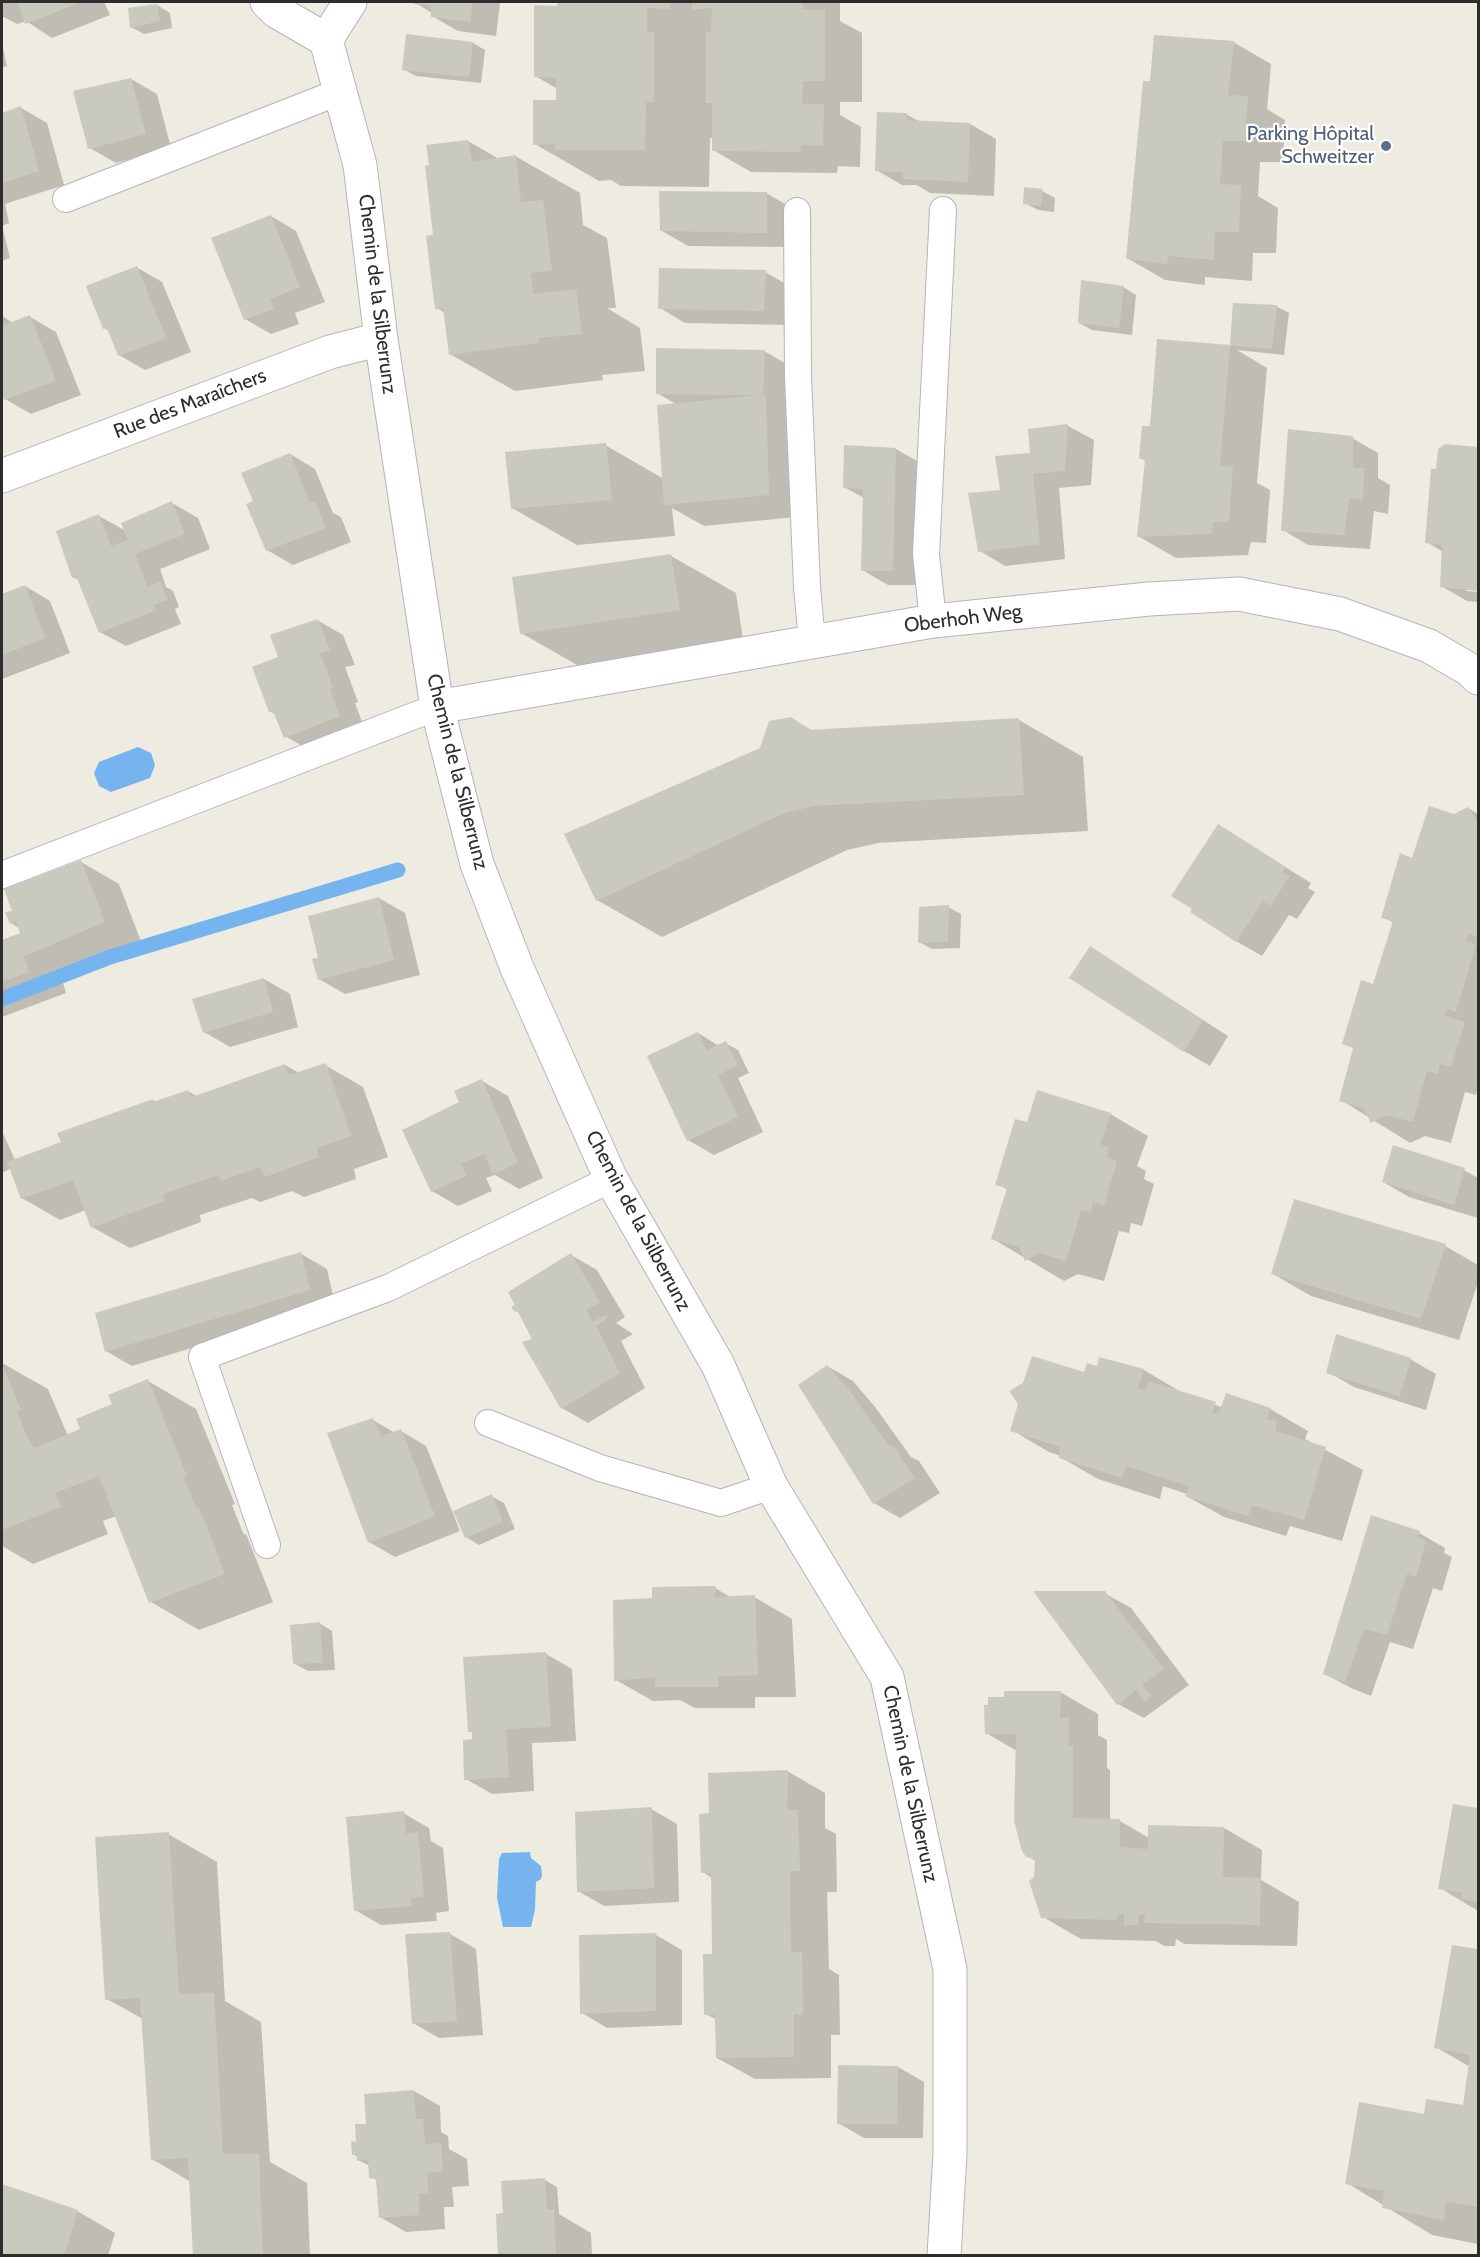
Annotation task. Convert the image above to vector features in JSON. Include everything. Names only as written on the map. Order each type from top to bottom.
[{"type":"street","points":[[267,2],[276,11],[326,40],[350,2]]},
{"type":"street","name":"Chemin de la Silberrunz","points":[[326,40],[360,165],[381,339],[437,706],[477,864],[517,968],[611,1179],[718,1365],[771,1486],[887,1677],[950,1969],[950,2153],[944,2256]]},
{"type":"street","name":"Rue des Maraîchers","points":[[2,476],[330,352],[381,339]]},
{"type":"street","name":"Oberhoh Weg","points":[[437,706],[933,621],[1149,599],[1239,594],[1340,614],[1430,646],[1479,678]]},
{"type":"lane","points":[[66,199],[339,92]]},
{"type":"lane","points":[[933,621],[926,554],[943,210]]},
{"type":"lane","points":[[797,211],[798,377],[807,587],[812,640]]},
{"type":"lane","points":[[2,874],[437,706]]},
{"type":"lane","points":[[267,1545],[201,1357],[388,1288],[611,1179]]},
{"type":"lane","points":[[488,1423],[600,1468],[721,1503],[771,1486]]},
{"type":"water","points":[[138,747],[151,753],[155,765],[150,778],[111,792],[99,786],[94,773],[99,762]]},
{"type":"water","points":[[530,1852],[531,1858],[541,1866],[542,1875],[541,1879],[536,1882],[535,1909],[531,1927],[503,1927],[497,1898],[499,1859],[502,1853]]},
{"type":"building","points":[[18,2],[82,2],[25,24]]},
{"type":"building","points":[[413,2],[473,2],[470,22],[431,17],[431,5],[413,4]]},
{"type":"building","points":[[557,2],[670,2],[670,9],[647,8],[647,32],[654,32],[654,102],[646,102],[645,150],[555,150],[555,144],[533,145],[533,100],[556,100],[556,78],[534,77],[534,5],[557,6]]},
{"type":"building","points":[[692,2],[803,2],[803,9],[825,10],[825,81],[803,81],[802,104],[824,104],[823,146],[801,145],[800,152],[712,151],[712,103],[706,103],[706,32],[711,32],[712,8],[692,10]]},
{"type":"building","points":[[157,4],[160,21],[130,28],[128,8]]},
{"type":"building","points":[[406,34],[473,42],[469,77],[402,70]]},
{"type":"building","points":[[1154,35],[1234,41],[1228,95],[1248,96],[1245,141],[1223,141],[1220,184],[1241,185],[1239,232],[1215,232],[1214,260],[1168,256],[1167,264],[1126,259],[1143,81],[1150,81]]},
{"type":"building","points":[[131,78],[146,134],[88,149],[73,91]]},
{"type":"building","points":[[21,106],[39,171],[2,183],[2,113]]},
{"type":"building","points":[[877,112],[907,113],[907,120],[970,123],[968,182],[903,179],[903,172],[875,171]]},
{"type":"building","points":[[468,140],[472,162],[516,155],[521,202],[543,200],[552,271],[531,273],[533,294],[576,289],[582,334],[539,338],[539,343],[449,355],[443,308],[435,309],[426,236],[433,235],[425,166],[429,165],[426,145]]},
{"type":"building","points":[[1024,187],[1043,189],[1041,206],[1023,204]]},
{"type":"building","points":[[659,191],[767,192],[767,233],[660,231]]},
{"type":"building","points":[[271,215],[300,287],[270,299],[274,309],[244,320],[211,238]]},
{"type":"building","points":[[137,266],[166,338],[118,356],[107,328],[103,329],[86,286]]},
{"type":"building","points":[[659,268],[766,270],[764,311],[658,309]]},
{"type":"building","points":[[1081,280],[1124,286],[1119,328],[1078,323]]},
{"type":"building","points":[[1233,303],[1277,305],[1272,349],[1230,345]]},
{"type":"building","points":[[30,315],[56,381],[4,400],[2,395],[2,321],[3,325]]},
{"type":"building","points":[[1157,339],[1230,345],[1220,465],[1233,467],[1229,522],[1213,522],[1211,534],[1137,537],[1145,460],[1139,458],[1142,426],[1150,426]]},
{"type":"building","points":[[656,348],[765,350],[763,395],[766,394],[769,495],[664,505],[657,405],[760,395],[656,394]]},
{"type":"building","points":[[1068,424],[1065,471],[1033,474],[1040,544],[978,552],[968,493],[1000,490],[995,456],[1030,453],[1028,429]]},
{"type":"building","points":[[1288,429],[1353,436],[1353,468],[1364,468],[1363,500],[1349,498],[1344,535],[1281,531]]},
{"type":"building","points":[[606,443],[612,500],[511,509],[505,452]]},
{"type":"building","points":[[1445,444],[1478,447],[1478,591],[1440,587],[1442,545],[1425,543],[1431,469],[1436,469],[1438,449]]},
{"type":"building","points":[[844,445],[896,448],[893,571],[861,571],[863,489],[843,488]]},
{"type":"building","points":[[290,453],[310,503],[315,501],[326,528],[266,551],[246,504],[253,501],[241,473]]},
{"type":"building","points":[[172,501],[185,534],[135,554],[147,587],[160,582],[168,600],[154,605],[156,610],[99,633],[76,576],[72,578],[56,531],[99,514],[111,546],[128,540],[121,523]]},
{"type":"building","points":[[671,554],[680,610],[520,634],[512,577]]},
{"type":"building","points":[[25,585],[45,638],[2,655],[2,594]]},
{"type":"building","points":[[318,619],[330,650],[320,653],[333,688],[330,689],[340,716],[284,738],[273,711],[269,712],[252,667],[278,657],[270,635]]},
{"type":"building","points":[[791,717],[809,730],[1019,718],[1024,795],[813,806],[782,814],[596,901],[564,834],[760,748],[769,721]]},
{"type":"building","points":[[1429,806],[1454,814],[1468,807],[1478,821],[1478,937],[1469,934],[1466,941],[1476,944],[1456,1012],[1447,1009],[1444,1016],[1465,1022],[1451,1067],[1440,1064],[1438,1074],[1427,1071],[1413,1122],[1386,1115],[1371,1123],[1363,1108],[1339,1101],[1353,1048],[1342,1044],[1361,980],[1373,984],[1393,921],[1381,918],[1400,853],[1412,858]]},
{"type":"building","points":[[1218,824],[1286,867],[1282,873],[1290,876],[1270,906],[1263,901],[1236,942],[1190,912],[1192,909],[1171,896]]},
{"type":"building","points":[[81,860],[105,922],[24,956],[29,972],[2,982],[2,940],[20,933],[16,921],[10,924],[5,912],[12,911],[4,889]]},
{"type":"building","points":[[379,897],[394,960],[318,980],[312,959],[318,958],[308,916]]},
{"type":"building","points":[[949,905],[948,942],[918,943],[919,907]]},
{"type":"building","points":[[1090,946],[1203,1020],[1184,1052],[1069,978]]},
{"type":"building","points":[[264,978],[273,1012],[203,1033],[192,999]]},
{"type":"building","points":[[698,1032],[707,1050],[726,1041],[738,1065],[718,1075],[738,1117],[687,1141],[647,1056]]},
{"type":"building","points":[[326,1063],[351,1136],[317,1148],[319,1157],[265,1177],[260,1167],[221,1181],[218,1175],[163,1194],[164,1201],[91,1228],[73,1180],[21,1199],[7,1162],[61,1142],[57,1133],[153,1099],[153,1102],[188,1090],[192,1097],[285,1064],[289,1075]]},
{"type":"building","points":[[482,1079],[518,1163],[492,1175],[485,1154],[461,1163],[466,1176],[431,1192],[402,1130],[459,1102],[454,1091]]},
{"type":"building","points":[[1037,1090],[1111,1113],[1100,1144],[1109,1148],[1107,1158],[1117,1161],[1104,1206],[1093,1202],[1091,1212],[1081,1210],[1066,1261],[1039,1253],[1025,1261],[1019,1247],[991,1239],[1007,1188],[995,1185],[1015,1119],[1027,1122]]},
{"type":"building","points":[[1393,1145],[1465,1168],[1454,1205],[1382,1182]]},
{"type":"building","points":[[1294,1199],[1446,1244],[1421,1319],[1271,1274]]},
{"type":"building","points":[[301,1252],[310,1290],[105,1352],[95,1313]]},
{"type":"building","points":[[571,1253],[600,1302],[586,1310],[593,1322],[605,1315],[608,1318],[596,1326],[620,1373],[561,1409],[522,1342],[532,1339],[517,1310],[515,1312],[511,1307],[515,1305],[508,1292]]},
{"type":"building","points":[[1336,1334],[1411,1358],[1400,1396],[1326,1373]]},
{"type":"building","points":[[1032,1356],[1084,1372],[1087,1363],[1097,1366],[1099,1357],[1144,1369],[1138,1388],[1145,1390],[1148,1381],[1216,1402],[1212,1413],[1219,1413],[1226,1393],[1271,1408],[1267,1419],[1277,1421],[1275,1431],[1326,1447],[1304,1520],[1252,1505],[1248,1516],[1185,1496],[1189,1486],[1126,1466],[1122,1478],[1059,1458],[1060,1447],[1010,1431],[1018,1404],[1009,1391],[1023,1383]]},
{"type":"building","points":[[2,1364],[21,1410],[17,1411],[34,1448],[80,1429],[76,1419],[112,1404],[108,1395],[148,1379],[187,1476],[184,1478],[196,1508],[199,1507],[225,1574],[149,1603],[99,1476],[55,1493],[61,1507],[2,1530]]},
{"type":"building","points":[[827,1365],[849,1390],[890,1447],[893,1445],[915,1478],[873,1504],[798,1385]]},
{"type":"building","points":[[373,1418],[381,1436],[401,1429],[435,1516],[368,1543],[327,1433]]},
{"type":"building","points":[[492,1494],[503,1522],[465,1538],[453,1511]]},
{"type":"building","points":[[1371,1515],[1420,1531],[1418,1538],[1426,1541],[1416,1577],[1407,1574],[1387,1635],[1364,1629],[1345,1682],[1323,1674]]},
{"type":"building","points":[[716,1586],[715,1597],[755,1595],[758,1675],[718,1676],[718,1687],[655,1687],[655,1677],[614,1681],[613,1600],[652,1598],[652,1587]]},
{"type":"building","points":[[1033,1591],[1105,1591],[1164,1669],[1142,1685],[1152,1696],[1144,1702],[1136,1690],[1117,1705]]},
{"type":"building","points":[[320,1622],[323,1663],[293,1664],[290,1625]]},
{"type":"building","points":[[546,1652],[551,1727],[506,1729],[509,1777],[464,1780],[463,1740],[472,1739],[472,1732],[468,1732],[463,1657]]},
{"type":"building","points":[[1004,1691],[1061,1691],[1060,1718],[1069,1717],[1069,1746],[1073,1746],[1073,1818],[1120,1819],[1120,1847],[1148,1849],[1148,1825],[1224,1827],[1223,1877],[1261,1878],[1260,1925],[1144,1923],[1145,1914],[1139,1915],[1138,1925],[1124,1925],[1124,1914],[1118,1915],[1117,1920],[1041,1918],[1029,1881],[1034,1877],[1035,1859],[1026,1857],[1022,1851],[1014,1821],[1016,1734],[985,1734],[984,1705],[988,1705],[988,1697],[1004,1697]]},
{"type":"building","points":[[788,1770],[787,1810],[798,1810],[800,1871],[790,1871],[791,1952],[802,1952],[803,2015],[794,2014],[794,2057],[716,2058],[715,2015],[704,2015],[703,1954],[712,1954],[711,1873],[701,1873],[699,1814],[709,1813],[708,1773]]},
{"type":"building","points":[[1453,1804],[1478,1808],[1478,1902],[1461,1899],[1462,1893],[1438,1889]]},
{"type":"building","points":[[652,1807],[654,1888],[577,1892],[575,1812]]},
{"type":"building","points":[[404,1811],[406,1834],[418,1832],[424,1897],[411,1898],[412,1906],[354,1911],[346,1817]]},
{"type":"building","points":[[169,1832],[179,1994],[214,1993],[223,2154],[259,2154],[263,2256],[193,2256],[188,2158],[151,2160],[140,1998],[105,2000],[95,1837]]},
{"type":"building","points":[[450,1932],[457,2021],[412,2024],[405,1934]]},
{"type":"building","points":[[656,1933],[656,2011],[580,2014],[579,1935]]},
{"type":"building","points":[[1452,1945],[1478,1949],[1478,2207],[1446,2201],[1444,2220],[1382,2208],[1384,2191],[1345,2184],[1359,2102],[1424,2114],[1426,2099],[1463,2105],[1470,2055],[1434,2048]]},
{"type":"building","points":[[838,2065],[898,2066],[897,2124],[837,2124]]},
{"type":"building","points":[[414,2090],[416,2119],[423,2119],[425,2144],[441,2143],[443,2171],[427,2173],[428,2193],[419,2193],[419,2215],[379,2218],[376,2179],[369,2178],[368,2160],[357,2161],[357,2154],[352,2155],[351,2141],[356,2142],[355,2124],[366,2124],[364,2094]]},
{"type":"building","points":[[545,2178],[547,2210],[554,2209],[556,2256],[498,2256],[496,2214],[503,2213],[501,2181]]},
{"type":"building","points":[[2,2184],[78,2210],[64,2256],[2,2256]]},
{"type":"waterway","points":[[2,999],[110,957],[398,870]]},
{"type":"place","name":"Parking Hôpital Schweitzer","points":[[1386,146]]}]
